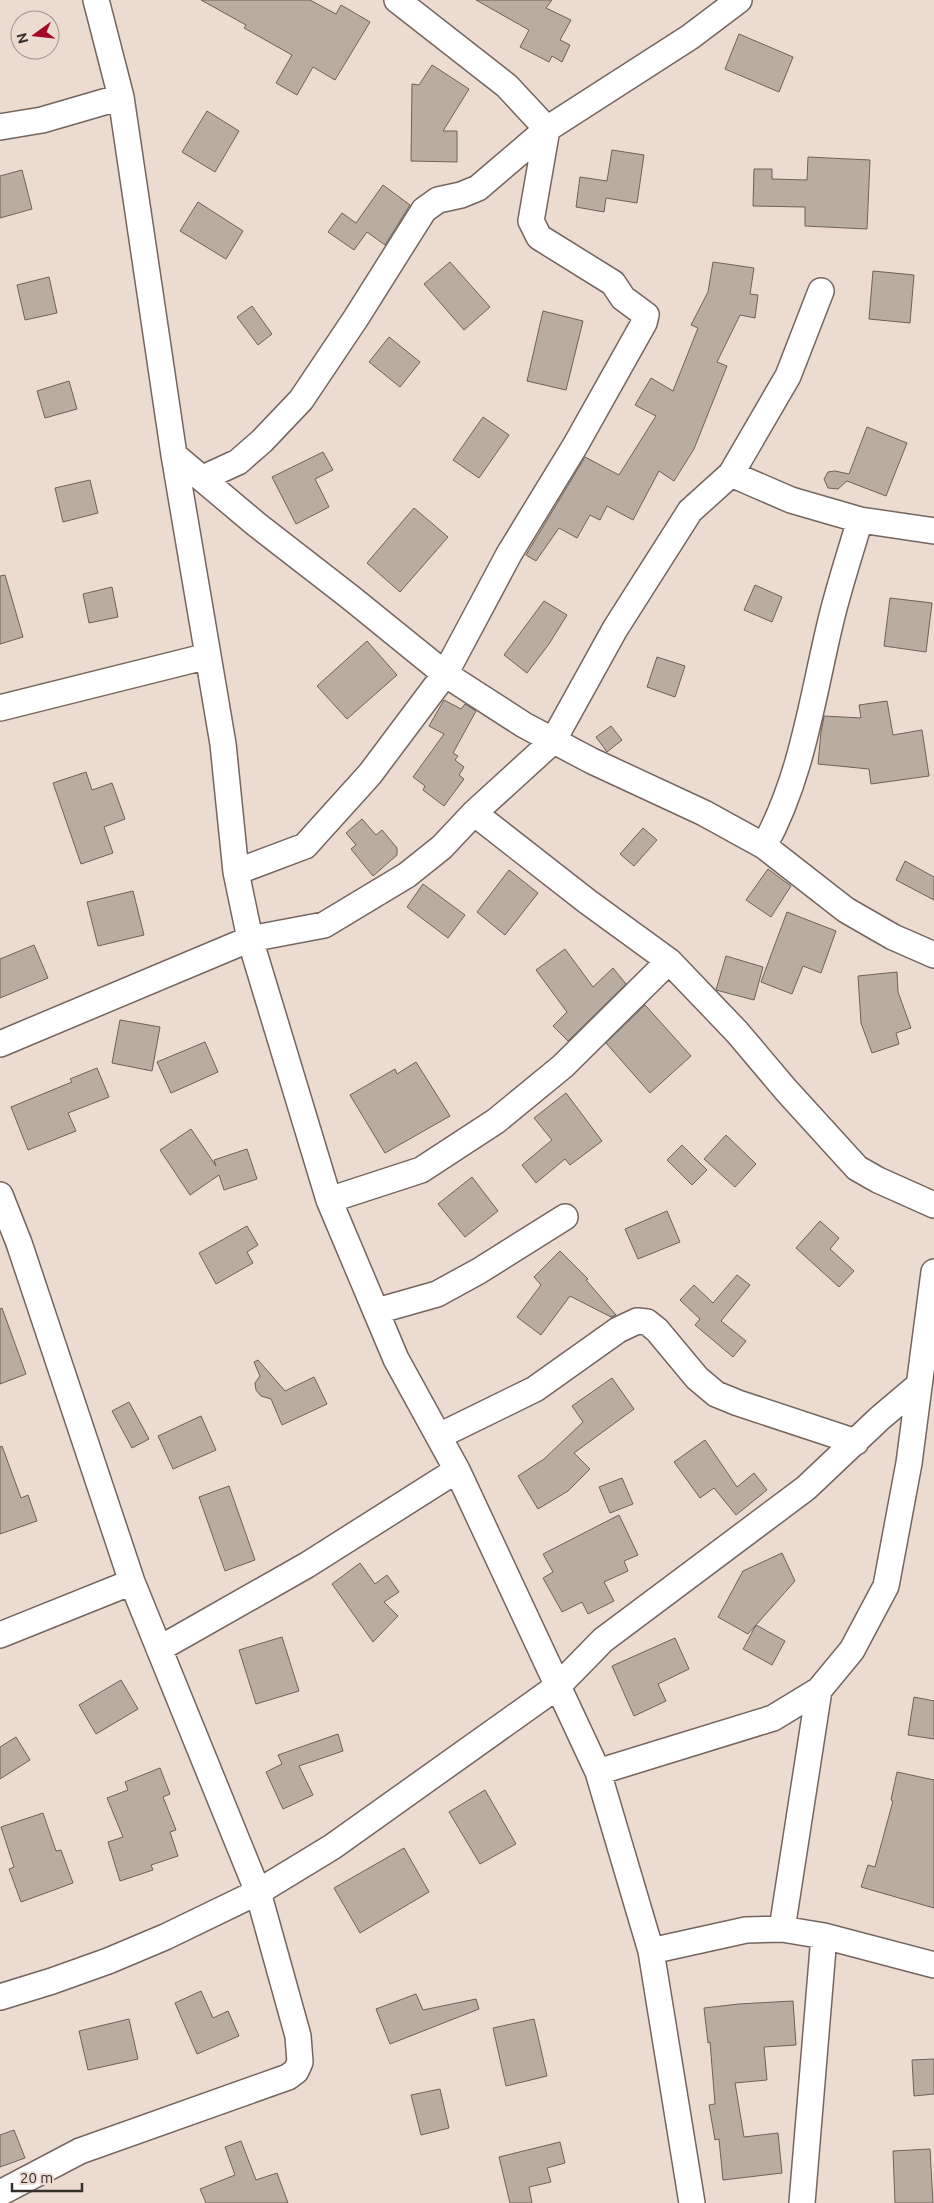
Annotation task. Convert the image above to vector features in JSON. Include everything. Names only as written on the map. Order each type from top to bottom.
[{"type":"street","points":[[96,0],[121,97],[174,455],[222,744],[236,872],[250,939],[329,1200],[396,1359],[457,1470],[598,1772],[651,1951],[692,2203]]},
{"type":"street","points":[[397,0],[507,86],[547,129]]},
{"type":"street","points":[[203,478],[238,462],[262,441],[301,400],[356,318],[424,210],[438,200],[461,195],[478,188],[547,129],[690,37],[739,0]]},
{"type":"street","points":[[0,127],[42,120],[121,97]]},
{"type":"street","points":[[236,872],[304,846],[370,774],[445,674],[509,554],[575,446],[644,323],[646,315],[623,298],[613,282],[545,241],[535,232],[531,221],[547,129]]},
{"type":"street","points":[[0,1044],[250,939],[324,925],[406,875],[442,847],[474,813],[553,741],[615,629],[690,511],[730,474],[788,376],[821,291]]},
{"type":"street","points":[[174,455],[256,524],[445,674],[524,725],[553,741],[704,813],[764,846],[846,910],[894,937],[934,954]]},
{"type":"street","points":[[730,474],[791,500],[860,520],[934,531]]},
{"type":"street","points":[[764,846],[779,819],[807,731],[833,612],[860,520]]},
{"type":"street","points":[[0,708],[208,656]]},
{"type":"street","points":[[474,813],[588,902],[669,961],[737,1032],[792,1098],[857,1168],[878,1180],[934,1205]]},
{"type":"street","points":[[329,1200],[421,1170],[496,1121],[563,1066],[669,961]]},
{"type":"street","points":[[0,1195],[9,1246],[132,1582],[258,1892],[298,2036],[300,2062],[296,2071],[280,2080],[80,2151],[0,2193]]},
{"type":"street","points":[[377,1311],[437,1294],[479,1271],[565,1217]]},
{"type":"street","points":[[598,1772],[773,1718],[819,1690],[852,1650],[886,1586],[909,1462],[934,1272]]},
{"type":"street","points":[[439,1436],[535,1390],[618,1330],[637,1321],[647,1322],[657,1330],[697,1378],[716,1394],[856,1442]]},
{"type":"street","points":[[0,1997],[108,1961],[165,1937],[258,1892],[332,1847],[558,1686],[603,1640],[806,1488],[880,1418],[919,1385]]},
{"type":"street","points":[[159,1649],[308,1565],[457,1470]]},
{"type":"street","points":[[0,1635],[132,1582]]},
{"type":"street","points":[[782,1929],[819,1690]]},
{"type":"street","points":[[651,1951],[746,1930],[782,1929],[824,1936],[934,1965]]},
{"type":"street","points":[[802,2203],[824,1936]]},
{"type":"building","points":[[201,0],[310,0],[336,14],[341,5],[370,22],[335,80],[313,67],[297,95],[276,83],[292,55],[244,28],[246,25]]},
{"type":"building","points":[[476,0],[552,0],[546,8],[571,20],[560,40],[570,45],[562,62],[552,56],[549,62],[520,47],[529,30]]},
{"type":"building","points":[[739,34],[793,57],[779,92],[725,69]]},
{"type":"building","points":[[432,65],[469,89],[443,131],[457,131],[457,162],[411,161],[412,84],[419,85]]},
{"type":"building","points":[[207,111],[239,131],[215,172],[182,152]]},
{"type":"building","points":[[612,150],[644,155],[637,203],[606,198],[604,212],[576,207],[580,177],[607,181]]},
{"type":"building","points":[[808,157],[870,160],[867,229],[805,226],[805,207],[753,206],[754,169],[772,169],[772,179],[807,180]]},
{"type":"building","points":[[22,170],[32,209],[0,218],[0,176]]},
{"type":"building","points":[[383,185],[410,205],[385,245],[367,232],[354,250],[328,232],[342,213],[356,223]]},
{"type":"building","points":[[198,202],[243,231],[226,259],[180,231]]},
{"type":"building","points":[[450,262],[490,307],[464,330],[424,284]]},
{"type":"building","points":[[713,262],[754,268],[750,294],[758,295],[755,318],[740,315],[717,362],[727,366],[694,449],[674,481],[659,471],[633,520],[607,506],[600,520],[590,515],[577,538],[559,528],[536,561],[526,555],[585,457],[619,475],[656,416],[635,405],[651,378],[673,391],[698,328],[691,325],[708,292]]},
{"type":"building","points":[[873,271],[914,275],[910,323],[869,319]]},
{"type":"building","points":[[49,277],[57,313],[25,320],[17,285]]},
{"type":"building","points":[[252,306],[272,334],[258,345],[237,317]]},
{"type":"building","points":[[543,311],[583,321],[566,390],[527,381]]},
{"type":"building","points":[[389,337],[420,362],[400,387],[369,362]]},
{"type":"building","points":[[69,381],[77,409],[45,418],[37,391]]},
{"type":"building","points":[[483,417],[509,435],[479,478],[453,460]]},
{"type":"building","points":[[867,427],[907,443],[886,496],[847,481],[838,489],[828,488],[824,479],[828,472],[835,471],[849,474]]},
{"type":"building","points":[[323,452],[333,470],[315,479],[329,507],[296,524],[272,477]]},
{"type":"building","points":[[90,480],[98,513],[63,522],[55,488]]},
{"type":"building","points":[[414,508],[448,537],[400,592],[367,563]]},
{"type":"building","points":[[5,575],[23,637],[0,644],[0,576]]},
{"type":"building","points":[[755,585],[782,597],[772,622],[744,610]]},
{"type":"building","points":[[112,587],[118,617],[89,623],[83,594]]},
{"type":"building","points":[[890,598],[932,603],[926,652],[884,646]]},
{"type":"building","points":[[544,601],[567,615],[549,644],[527,673],[504,655]]},
{"type":"building","points":[[367,641],[397,675],[347,719],[317,686]]},
{"type":"building","points":[[657,657],[685,666],[675,697],[647,687]]},
{"type":"building","points":[[444,700],[461,709],[465,704],[476,711],[453,753],[458,756],[455,760],[464,767],[459,775],[464,779],[444,806],[423,790],[425,786],[413,777],[444,734],[429,726]]},
{"type":"building","points":[[887,701],[893,735],[922,730],[929,776],[871,784],[869,769],[818,764],[824,716],[861,718],[859,705]]},
{"type":"building","points":[[611,726],[622,740],[607,752],[596,737]]},
{"type":"building","points":[[86,772],[92,790],[112,783],[125,819],[104,827],[113,853],[81,864],[53,783]]},
{"type":"building","points":[[362,819],[376,835],[382,830],[397,848],[397,855],[373,876],[351,849],[356,845],[346,833]]},
{"type":"building","points":[[643,828],[657,840],[634,866],[620,854]]},
{"type":"building","points":[[905,861],[934,877],[934,900],[896,880]]},
{"type":"building","points":[[768,869],[791,886],[771,917],[746,900]]},
{"type":"building","points":[[509,870],[538,893],[505,935],[477,912]]},
{"type":"building","points":[[423,884],[465,915],[448,938],[407,907]]},
{"type":"building","points":[[133,891],[144,935],[98,946],[87,902]]},
{"type":"building","points":[[787,912],[836,931],[821,973],[803,966],[792,994],[761,982]]},
{"type":"building","points":[[34,945],[48,978],[0,998],[0,959]]},
{"type":"building","points":[[565,949],[593,987],[613,968],[626,984],[568,1041],[553,1026],[567,1012],[536,970]]},
{"type":"building","points":[[726,956],[763,967],[754,1000],[716,990]]},
{"type":"building","points":[[897,972],[898,992],[911,1028],[896,1033],[899,1044],[872,1053],[861,1023],[858,976]]},
{"type":"building","points":[[645,1005],[691,1056],[650,1093],[606,1043]]},
{"type":"building","points":[[120,1020],[160,1027],[152,1071],[112,1063]]},
{"type":"building","points":[[205,1042],[218,1072],[171,1093],[157,1062]]},
{"type":"building","points":[[416,1062],[450,1116],[385,1153],[350,1095],[395,1069],[397,1074]]},
{"type":"building","points":[[97,1068],[109,1097],[68,1113],[76,1131],[28,1150],[11,1107],[72,1082],[70,1079]]},
{"type":"building","points":[[566,1093],[602,1141],[570,1165],[565,1159],[536,1183],[522,1165],[552,1140],[534,1118]]},
{"type":"building","points":[[191,1129],[216,1166],[214,1160],[247,1149],[257,1179],[224,1190],[219,1175],[190,1195],[160,1150]]},
{"type":"building","points":[[726,1135],[756,1164],[735,1187],[704,1159]]},
{"type":"building","points":[[682,1145],[707,1170],[692,1185],[667,1160]]},
{"type":"building","points":[[472,1177],[498,1211],[465,1237],[438,1204]]},
{"type":"building","points":[[667,1211],[680,1242],[638,1259],[625,1229]]},
{"type":"building","points":[[820,1221],[839,1238],[830,1249],[854,1271],[839,1287],[796,1248]]},
{"type":"building","points":[[247,1226],[258,1245],[247,1252],[253,1263],[216,1284],[199,1253]]},
{"type":"building","points":[[560,1251],[588,1279],[586,1280],[616,1315],[611,1317],[570,1296],[541,1335],[517,1317],[541,1285],[534,1277]]},
{"type":"building","points":[[737,1275],[750,1285],[721,1321],[746,1341],[733,1357],[695,1325],[700,1319],[680,1300],[694,1285],[713,1303]]},
{"type":"building","points":[[2,1308],[26,1374],[0,1384],[0,1309]]},
{"type":"building","points":[[258,1360],[285,1391],[314,1377],[327,1404],[282,1425],[271,1399],[261,1396],[256,1390],[255,1383],[260,1376],[254,1362]]},
{"type":"building","points":[[612,1378],[634,1409],[574,1453],[590,1469],[568,1491],[538,1509],[518,1476],[544,1459],[583,1422],[572,1406]]},
{"type":"building","points":[[129,1402],[149,1439],[132,1448],[112,1411]]},
{"type":"building","points":[[201,1416],[216,1450],[173,1469],[158,1436]]},
{"type":"building","points":[[705,1440],[737,1487],[754,1473],[767,1490],[736,1515],[714,1488],[700,1498],[674,1462]]},
{"type":"building","points":[[2,1446],[21,1498],[28,1495],[37,1521],[0,1534],[0,1447]]},
{"type":"building","points":[[622,1478],[633,1504],[610,1513],[599,1487]]},
{"type":"building","points":[[229,1486],[255,1560],[225,1571],[199,1497]]},
{"type":"building","points":[[619,1515],[638,1555],[624,1561],[628,1571],[604,1582],[614,1601],[588,1614],[582,1602],[562,1612],[543,1578],[553,1572],[543,1554]]},
{"type":"building","points":[[782,1553],[795,1581],[748,1634],[718,1617],[743,1571]]},
{"type":"building","points":[[360,1563],[375,1584],[387,1575],[399,1592],[384,1602],[398,1616],[373,1642],[332,1584]]},
{"type":"building","points":[[756,1625],[785,1641],[772,1665],[743,1649]]},
{"type":"building","points":[[282,1637],[299,1691],[256,1704],[239,1650]]},
{"type":"building","points":[[675,1638],[689,1669],[658,1684],[666,1701],[634,1716],[612,1666]]},
{"type":"building","points":[[121,1680],[138,1709],[96,1734],[79,1705]]},
{"type":"building","points":[[914,1697],[934,1701],[934,1739],[908,1735]]},
{"type":"building","points":[[338,1734],[343,1751],[299,1766],[313,1795],[283,1809],[266,1772],[282,1764],[278,1755]]},
{"type":"building","points":[[16,1737],[30,1760],[0,1779],[0,1747]]},
{"type":"building","points":[[160,1768],[170,1794],[163,1797],[176,1830],[170,1832],[178,1856],[151,1865],[153,1870],[120,1881],[108,1842],[123,1837],[107,1798],[128,1790],[125,1782]]},
{"type":"building","points":[[897,1772],[934,1780],[934,1908],[861,1887],[868,1865],[875,1867],[893,1801],[891,1800]]},
{"type":"building","points":[[485,1790],[516,1844],[480,1864],[449,1812]]},
{"type":"building","points":[[43,1813],[56,1851],[61,1850],[73,1883],[21,1902],[9,1869],[14,1867],[1,1827]]},
{"type":"building","points":[[404,1848],[429,1892],[360,1933],[334,1888]]},
{"type":"building","points":[[201,1991],[213,2018],[228,2011],[239,2036],[197,2054],[175,2003]]},
{"type":"building","points":[[416,1994],[423,2010],[476,1999],[479,2009],[390,2044],[376,2009]]},
{"type":"building","points":[[793,2001],[796,2045],[764,2047],[767,2080],[735,2083],[744,2137],[778,2133],[782,2173],[723,2180],[719,2139],[715,2140],[709,2105],[715,2104],[710,2042],[708,2043],[704,2008]]},
{"type":"building","points":[[129,2019],[138,2059],[88,2070],[79,2031]]},
{"type":"building","points":[[534,2019],[547,2076],[506,2086],[493,2028]]},
{"type":"building","points":[[934,2059],[934,2094],[914,2096],[912,2060]]},
{"type":"building","points":[[440,2089],[449,2128],[421,2135],[411,2095]]},
{"type":"building","points":[[14,2130],[25,2158],[0,2167],[0,2135]]},
{"type":"building","points":[[241,2141],[256,2180],[277,2173],[288,2203],[206,2203],[200,2189],[235,2175],[225,2147]]},
{"type":"building","points":[[560,2142],[565,2163],[547,2168],[551,2182],[529,2187],[532,2203],[510,2203],[499,2157]]},
{"type":"building","points":[[930,2149],[933,2203],[895,2203],[893,2151]]}]
